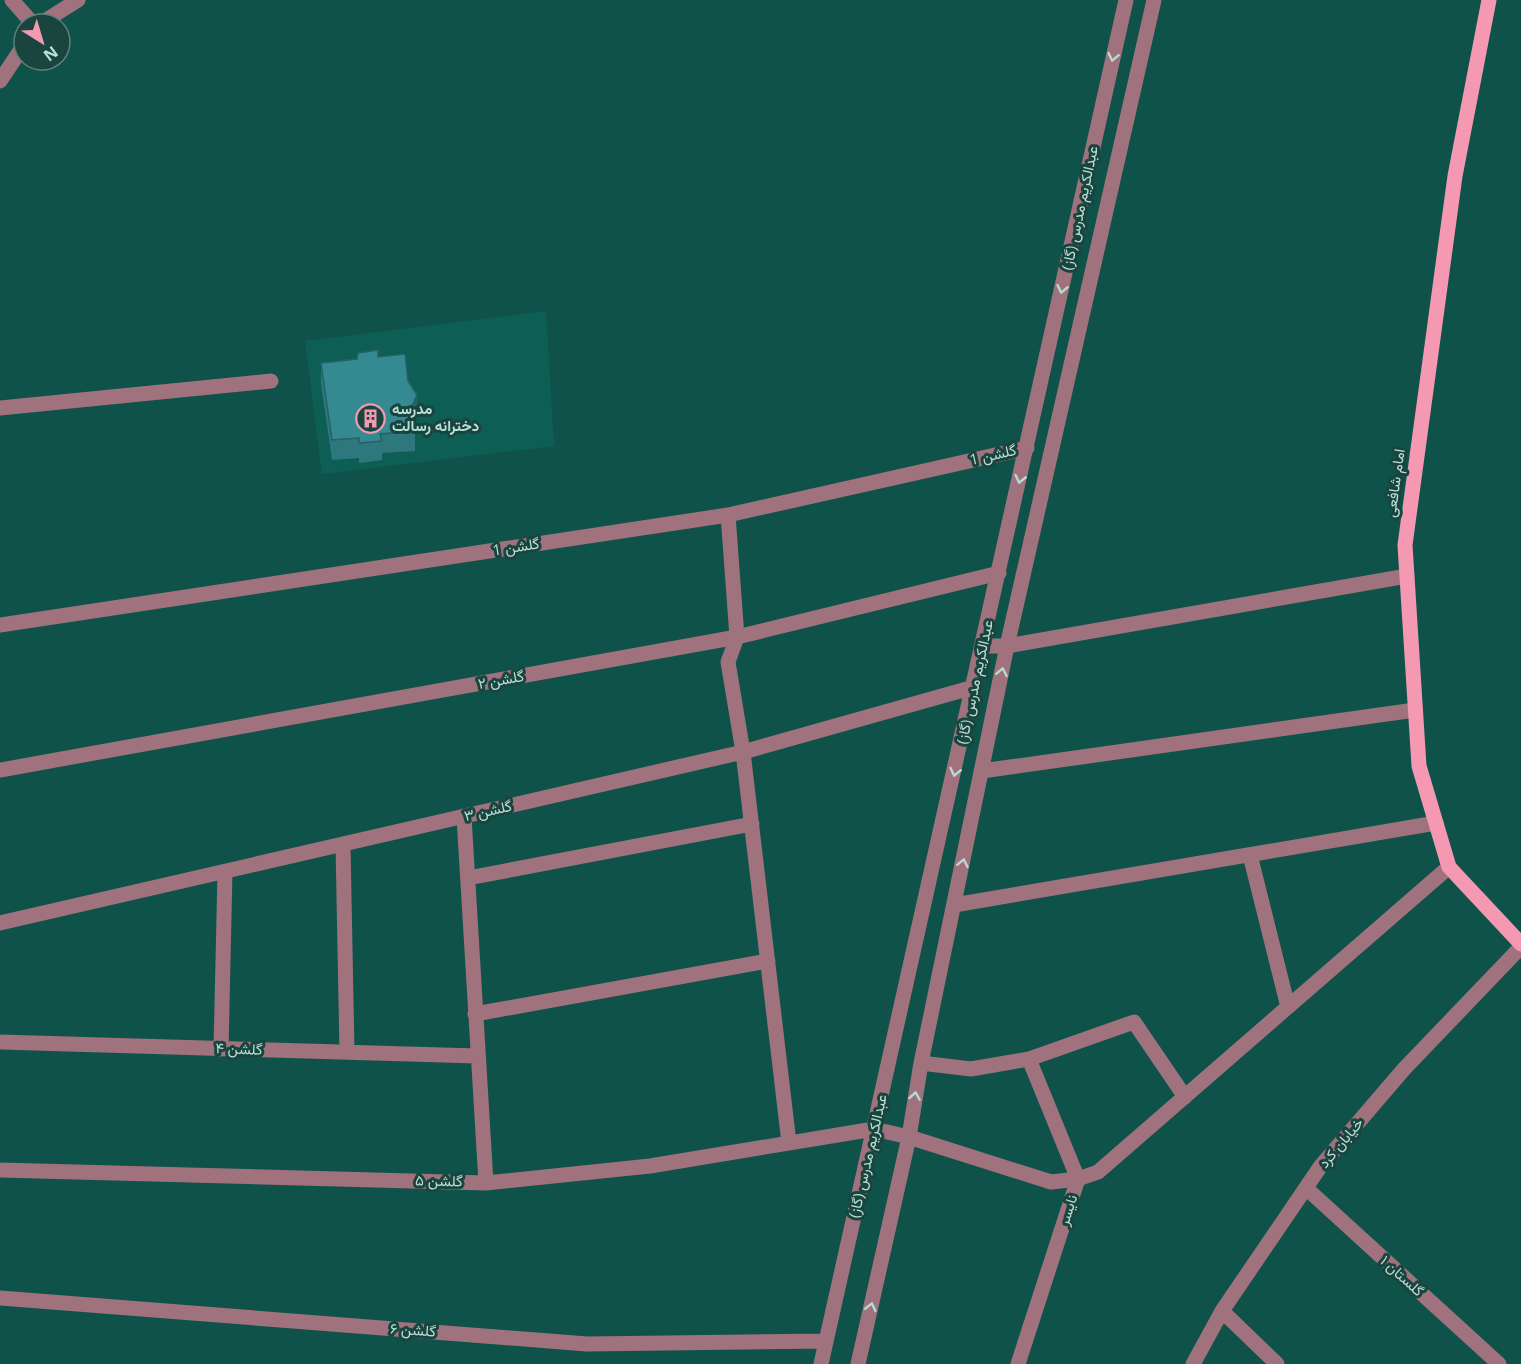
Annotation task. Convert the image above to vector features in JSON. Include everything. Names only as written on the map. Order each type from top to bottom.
[{"type":"main road","name":"امام شافعی","points":[[1490,0],[1455,176],[1405,545],[1419,766],[1449,867],[1521,946]]},
{"type":"street","points":[[12,0],[22,12]]},
{"type":"street","points":[[59,12],[78,0]]},
{"type":"street","name":"عبدالکریم مدرس (گاز)","points":[[821,1364],[1126,0]]},
{"type":"street","name":"عبدالکریم مدرس (گاز)","points":[[858,1364],[909,1137],[921,1064],[1007,646],[1154,0]]},
{"type":"street","points":[[0,81],[12,63]]},
{"type":"street","points":[[0,408],[271,381]]},
{"type":"street","name":"گلشن 1","points":[[0,625],[728,515],[1027,448]]},
{"type":"street","points":[[728,515],[737,637],[728,662],[744,752],[789,1143]]},
{"type":"street","name":"گلشن ۲","points":[[0,770],[737,637],[999,573]]},
{"type":"street","points":[[982,646],[1007,646],[1407,576]]},
{"type":"street","name":"گلشن ۳","points":[[0,924],[744,752],[974,687]]},
{"type":"street","points":[[982,771],[1415,710]]},
{"type":"street","points":[[464,817],[486,1183]]},
{"type":"street","points":[[954,905],[1436,823]]},
{"type":"street","points":[[468,878],[752,824]]},
{"type":"street","points":[[343,845],[347,1052]]},
{"type":"street","points":[[1250,855],[1288,1007]]},
{"type":"street","points":[[874,1129],[909,1137],[1051,1182],[1078,1179],[1098,1172],[1449,867]]},
{"type":"street","points":[[221,1048],[225,872]]},
{"type":"street","name":"خیابان کرد","points":[[1193,1364],[1222,1311],[1320,1167],[1404,1069],[1521,946]]},
{"type":"street","points":[[475,1014],[768,961]]},
{"type":"street","points":[[921,1064],[971,1069],[1029,1059],[1134,1022],[1185,1096]]},
{"type":"street","name":"گلشن ۴","points":[[0,1042],[477,1056]]},
{"type":"street","name":"نایسر","points":[[1018,1364],[1078,1179],[1029,1059]]},
{"type":"street","name":"گلشن ۵","points":[[0,1170],[486,1183],[650,1166],[874,1129]]},
{"type":"street","name":"گلستان ۱","points":[[1306,1188],[1499,1364]]},
{"type":"street","name":"گلشن ۶","points":[[0,1298],[587,1344],[826,1341]]},
{"type":"street","points":[[1222,1311],[1277,1364]]},
{"type":"shaded area","points":[[546,311],[554,446],[322,474],[305,341]]},
{"type":"building","name":"مدرسه دخترانه رسالت","points":[[378,350],[378,357],[405,354],[408,381],[417,395],[411,408],[415,431],[380,434],[382,441],[359,443],[359,438],[332,440],[321,363],[357,359],[358,353]]},
{"type":"place","name":"مدرسه دخترانه رسالت","points":[[371,418]]}]
